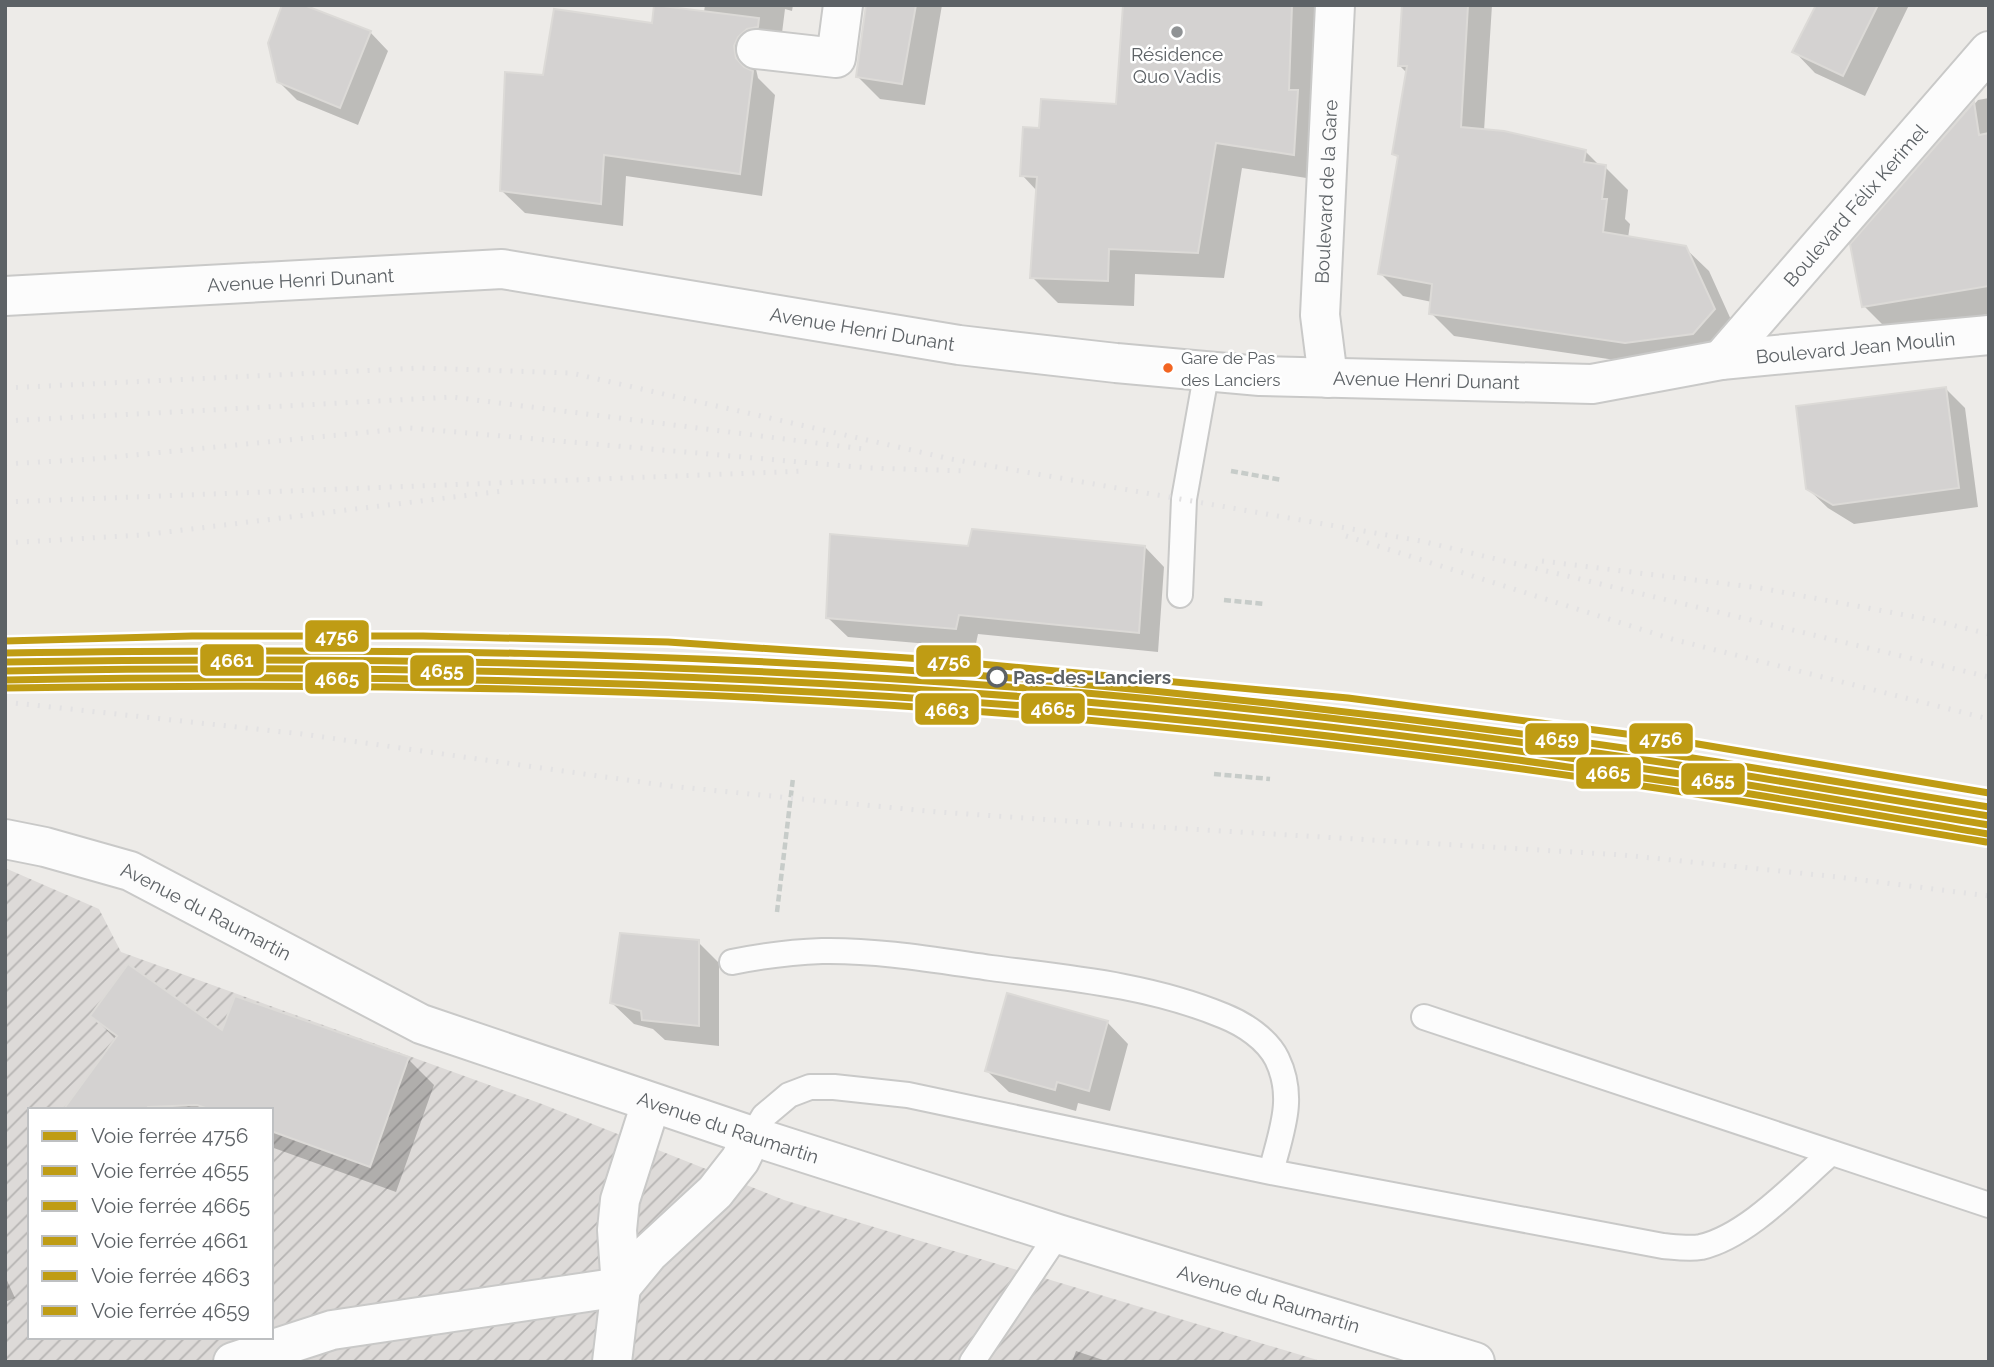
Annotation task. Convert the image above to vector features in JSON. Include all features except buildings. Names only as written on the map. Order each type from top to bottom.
[{"type":"street","points":[[756,49],[836,58],[843,5]]},
{"type":"street","name":"Boulevard de la Gare","points":[[1328,379],[1320,315],[1335,5]]},
{"type":"street","name":"Boulevard Félix Kerimel","points":[[1721,360],[1989,51]]},
{"type":"street","name":"Avenue Henri Dunant","points":[[5,296],[502,269],[960,345],[1260,376],[1592,384],[1721,360]]},
{"type":"street","name":"Boulevard Jean Moulin","points":[[1721,360],[1989,335]]},
{"type":"street","name":"Avenue du Raumartin","points":[[5,839],[45,847],[130,872],[421,1024],[752,1136],[1058,1234],[1475,1362]]},
{"type":"street","points":[[612,1362],[621,1287],[617,1230],[620,1200],[651,1103]]},
{"type":"street","points":[[233,1362],[332,1330],[621,1287],[649,1253],[723,1183],[740,1160],[752,1136]]},
{"type":"lane","points":[[1180,595],[1184,499],[1207,370]]},
{"type":"lane","points":[[732,962],[772,954],[822,951],[882,953],[1070,978],[1166,996],[1226,1016],[1256,1034],[1276,1057],[1285,1083],[1287,1107],[1270,1172]]},
{"type":"lane","points":[[1424,1017],[1989,1205]]},
{"type":"lane","points":[[752,1136],[764,1116],[789,1095],[810,1087],[908,1095],[1270,1172],[1663,1246],[1698,1247],[1730,1237],[1831,1153]]},
{"type":"lane","points":[[972,1362],[1058,1234]]},
{"type":"path","points":[[1222,470],[1282,480]]},
{"type":"path","points":[[1216,599],[1265,604]]},
{"type":"path","points":[[1214,774],[1270,779]]},
{"type":"path","points":[[772,954],[793,778]]},
{"type":"shaded area","points":[[5,868],[99,909],[121,952],[542,1104],[784,1200],[1324,1362],[5,1362]]},
{"type":"railway","points":[[5,388],[420,368],[571,373],[951,459],[1421,541],[1989,677]]},
{"type":"railway","points":[[5,421],[452,397],[864,449]]},
{"type":"railway","points":[[5,464],[93,459],[410,428],[869,468],[968,471]]},
{"type":"railway","points":[[5,502],[806,471]]},
{"type":"railway","points":[[5,543],[142,535],[503,491]]},
{"type":"railway","points":[[1346,536],[1672,639],[1989,719]]},
{"type":"railway","points":[[1542,561],[1760,588],[1932,620],[1989,634]]},
{"type":"railway","points":[[5,702],[302,734],[669,786],[791,798],[938,812],[1155,827],[1623,855],[1989,896]]},
{"type":"rail line","name":"4756","points":[[5,641],[192,636],[423,636],[668,642],[938,660],[1348,698],[1680,741],[1989,793]]},
{"type":"rail line","name":"4659","points":[[5,653],[521,653],[779,662],[1036,680],[1275,704],[1514,733],[1712,761],[1989,807]]},
{"type":"rail line","name":"4661","points":[[5,662],[261,660],[516,663],[771,672],[1026,688],[1269,711],[1512,741],[1712,770],[1989,816]]},
{"type":"rail line","name":"4655","points":[[5,671],[388,669],[643,675],[1026,697],[1269,720],[1512,750],[1712,779],[1989,825]]},
{"type":"rail line","name":"4665","points":[[5,680],[388,678],[643,684],[1025,706],[1268,729],[1511,759],[1751,794],[1988,834]]},
{"type":"rail line","name":"4663","points":[[5,688],[260,686],[515,689],[770,698],[1025,715],[1268,738],[1509,767],[1710,796],[1986,842]]},
{"type":"place","name":"Résidence Quo Vadis","points":[[1177,32]]},
{"type":"place","name":"Gare de Pas des Lanciers","points":[[1168,368]]},
{"type":"place","name":"Pas-des-Lanciers","points":[[997,677]]}]
